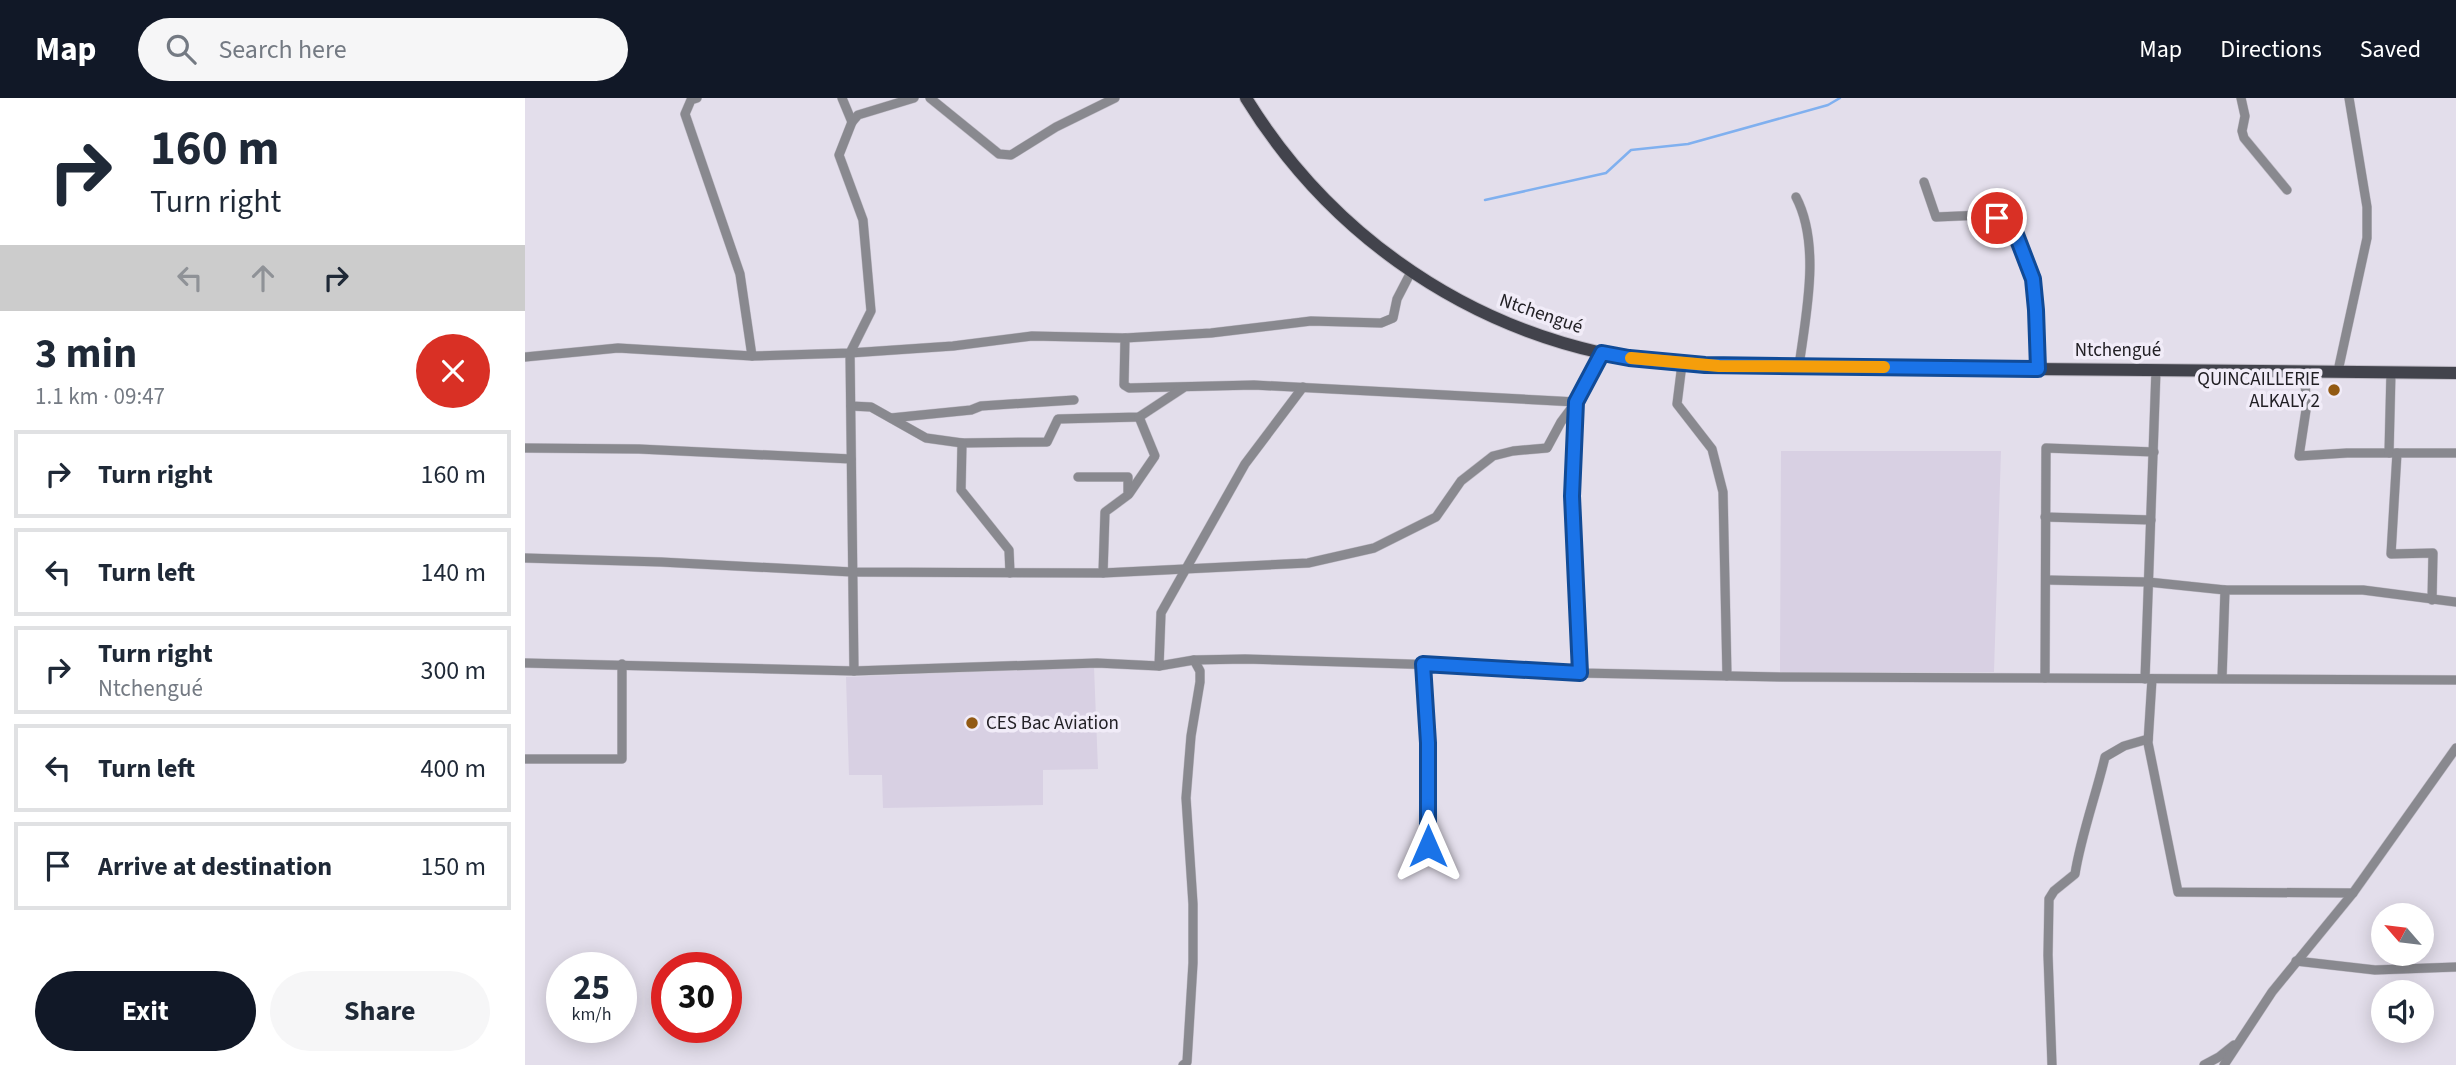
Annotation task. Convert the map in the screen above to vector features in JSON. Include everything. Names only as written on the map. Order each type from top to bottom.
[{"type":"main road","name":"Ntchengué","points":[[1246,98],[1272,138],[1319,194],[1372,243],[1411,272],[1447,295],[1496,320],[1546,338],[1602,353],[1682,364],[2456,373]]},
{"type":"street","points":[[697,98],[691,100],[685,114],[740,274],[752,356]]},
{"type":"street","points":[[842,98],[852,122]]},
{"type":"street","points":[[854,671],[851,353],[871,311],[863,220],[839,155],[852,122],[858,115],[915,98]]},
{"type":"street","points":[[930,98],[999,154],[1011,155],[1056,127],[1115,98]]},
{"type":"street","points":[[2241,98],[2245,116],[2242,131],[2244,138],[2287,190]]},
{"type":"street","points":[[2338,370],[2367,238],[2367,208],[2349,98]]},
{"type":"street","points":[[1924,182],[1936,217],[1983,215],[2006,222],[2015,232],[2033,279],[2038,369]]},
{"type":"street","points":[[1796,197],[1809,243],[1809,282],[1800,366]]},
{"type":"street","points":[[525,357],[618,348],[752,356],[851,353],[953,346],[1032,336],[1125,338],[1211,333],[1311,321],[1381,323],[1392,318],[1397,299],[1411,272]]},
{"type":"street","points":[[1125,338],[1124,385],[1129,388],[1254,385],[1576,402]]},
{"type":"street","points":[[525,558],[852,572],[1103,573],[1308,563],[1374,548],[1436,517],[1461,481],[1493,456],[1547,448],[1602,353]]},
{"type":"street","points":[[1682,364],[1677,404],[1712,449],[1723,492],[1727,676]]},
{"type":"street","points":[[2156,370],[2148,582],[2148,739],[2178,892],[2353,893]]},
{"type":"street","points":[[2305,371],[2306,410],[2299,456],[2456,453]]},
{"type":"street","points":[[2391,372],[2391,554],[2433,552],[2432,600]]},
{"type":"street","points":[[851,406],[871,408],[926,438],[962,443],[1047,442],[1058,419],[1139,417],[1184,387]]},
{"type":"street","points":[[1159,666],[1161,613],[1245,464],[1303,387]]},
{"type":"street","points":[[891,418],[971,410],[981,406],[1075,401]]},
{"type":"street","points":[[1576,402],[1572,496],[1580,673]]},
{"type":"street","points":[[1103,573],[1105,512],[1128,495],[1155,456],[1139,417]]},
{"type":"street","points":[[962,443],[961,490],[1009,550],[1010,573]]},
{"type":"street","points":[[525,448],[639,449],[851,459]]},
{"type":"street","points":[[2045,678],[2046,448],[2154,452]]},
{"type":"street","points":[[1078,477],[1128,477],[1128,495]]},
{"type":"street","points":[[2045,517],[2151,520]]},
{"type":"street","points":[[2046,580],[2148,582],[2225,590],[2363,590],[2456,602]]},
{"type":"street","points":[[2222,677],[2225,590]]},
{"type":"street","points":[[1183,1065],[1187,1062],[1193,963],[1193,904],[1186,798],[1191,736],[1200,682],[1200,671],[1194,660]]},
{"type":"street","points":[[525,663],[854,671],[1097,663],[1159,666],[1194,660],[1423,664],[1580,673],[1727,676],[2456,680]]},
{"type":"street","points":[[525,759],[622,759],[622,664]]},
{"type":"street","points":[[1423,664],[1428,743],[1428,846]]},
{"type":"street","points":[[2052,1065],[2049,899],[2054,891],[2075,874],[2105,757],[2124,746],[2148,739]]},
{"type":"street","points":[[2224,1065],[2272,992],[2353,893],[2456,748]]},
{"type":"street","points":[[2296,961],[2375,970],[2456,967]]},
{"type":"street","points":[[2204,1065],[2242,1039]]},
{"type":"shaded area","points":[[1781,451],[2001,451],[1994,672],[1780,672]]},
{"type":"shaded area","name":"CES Bac Aviation","points":[[1094,667],[1098,769],[1043,770],[1043,805],[883,808],[882,775],[849,775],[846,677]]},
{"type":"waterway","points":[[1485,200],[1606,173],[1631,150],[1688,144],[1828,105],[1840,98]]},
{"type":"slow traffic","points":[[1631,358],[1719,366],[1884,367]]},
{"type":"place","name":"QUINCAILLERIE ALKALY 2","points":[[2334,390]]},
{"type":"place","name":"CES Bac Aviation","points":[[972,723]]},
{"type":"route","points":[[1428,846],[1428,743],[1423,664],[1580,673],[1572,496],[1576,402],[1602,353],[1705,365],[2038,369],[2033,279],[2015,232],[2006,222],[1997,218]]}]
